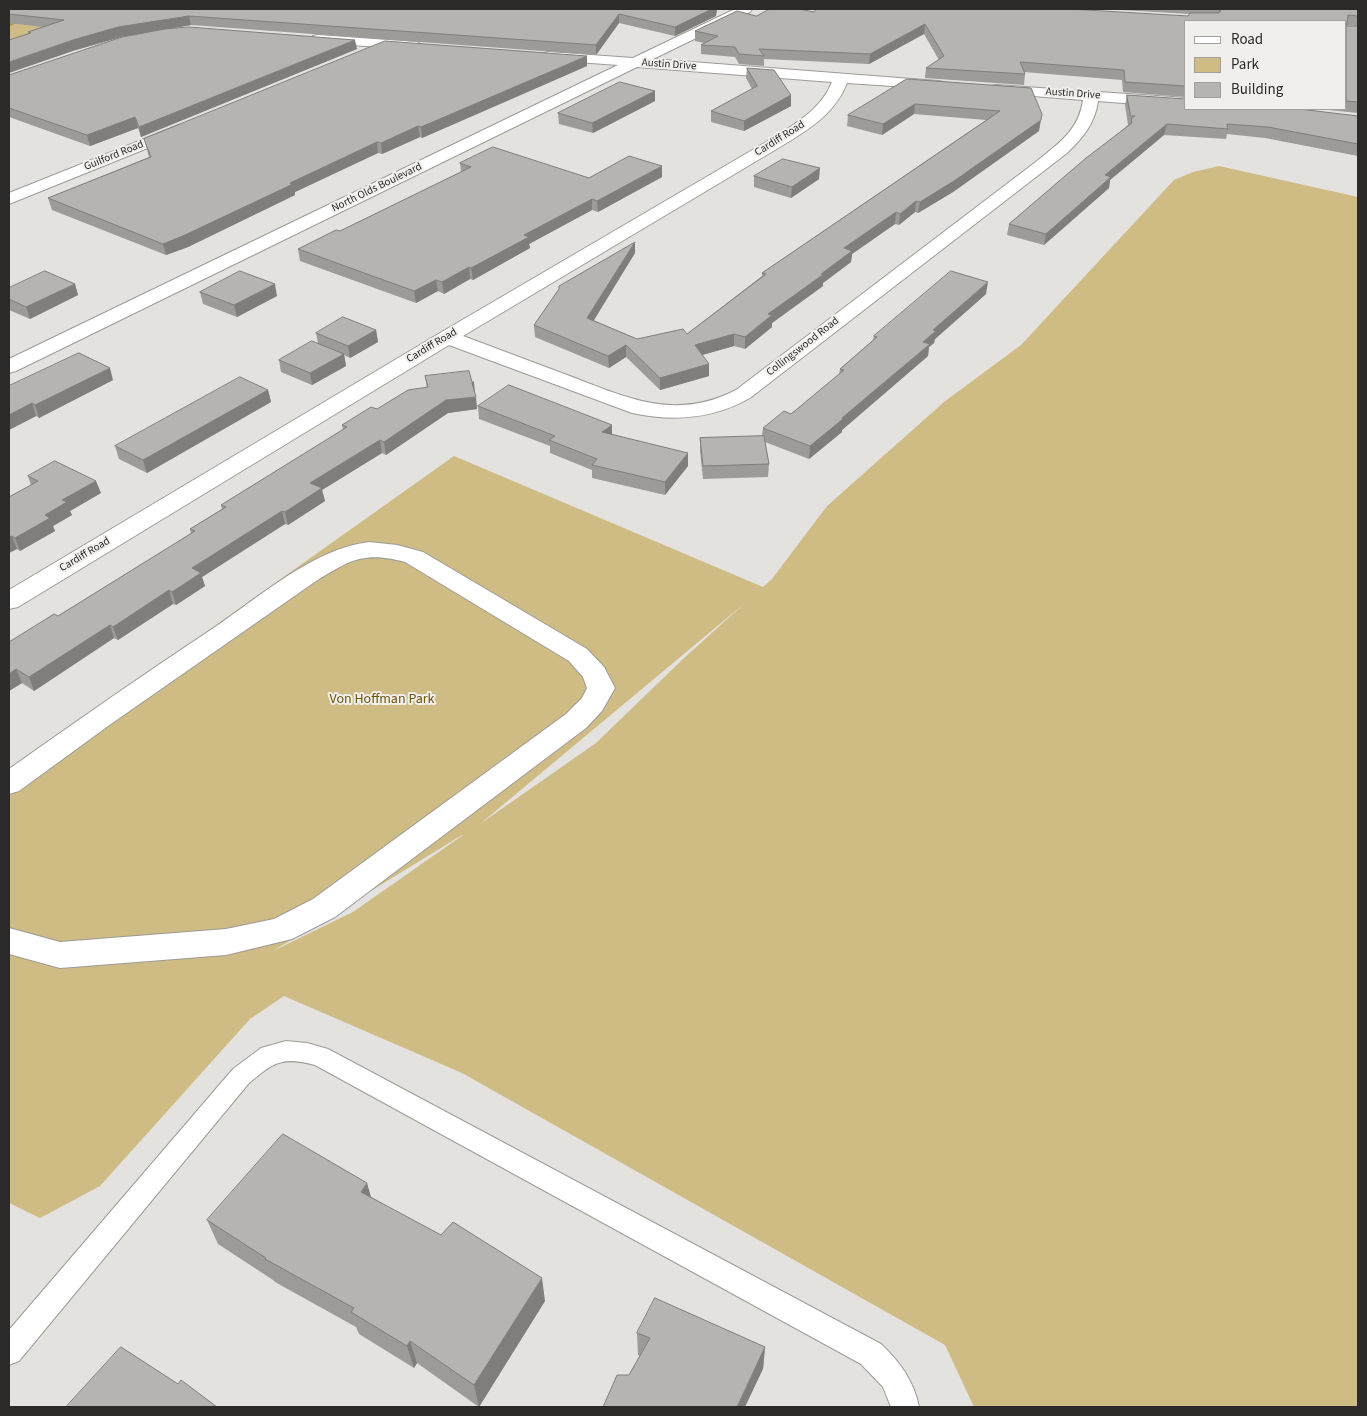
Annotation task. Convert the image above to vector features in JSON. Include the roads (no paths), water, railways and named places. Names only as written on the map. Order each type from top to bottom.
[{"type":"street","name":"North Olds Boulevard","points":[[9,366],[745,9]]},
{"type":"street","points":[[308,38],[434,48]]},
{"type":"street","points":[[360,55],[386,44]]},
{"type":"street","name":"Austin Drive","points":[[531,54],[956,86]]},
{"type":"street","name":"Cardiff Road","points":[[9,601],[809,122],[832,99],[841,78]]},
{"type":"street","name":"Austin Drive","points":[[985,88],[1184,103]]},
{"type":"street","name":"Collingswood Road","points":[[447,337],[632,407],[653,412],[689,412],[724,404],[743,394],[1065,146],[1084,126],[1090,110],[1090,96]]},
{"type":"street","name":"Guilford Road","points":[[9,199],[191,125]]},
{"type":"street","points":[[9,784],[98,719],[307,576],[340,556],[362,548],[390,550],[414,557],[578,655],[595,673],[601,688],[592,704],[576,721],[324,908],[281,930],[226,942],[60,955],[9,941]]},
{"type":"lane","points":[[9,1351],[240,1076],[258,1061],[278,1050],[299,1050],[320,1056],[871,1354],[887,1370],[901,1390],[905,1407]]},
{"type":"waterway","points":[[9,26],[39,9]]},
{"type":"park label","name":"Von Hoffman Park","points":[[382,700]]}]
